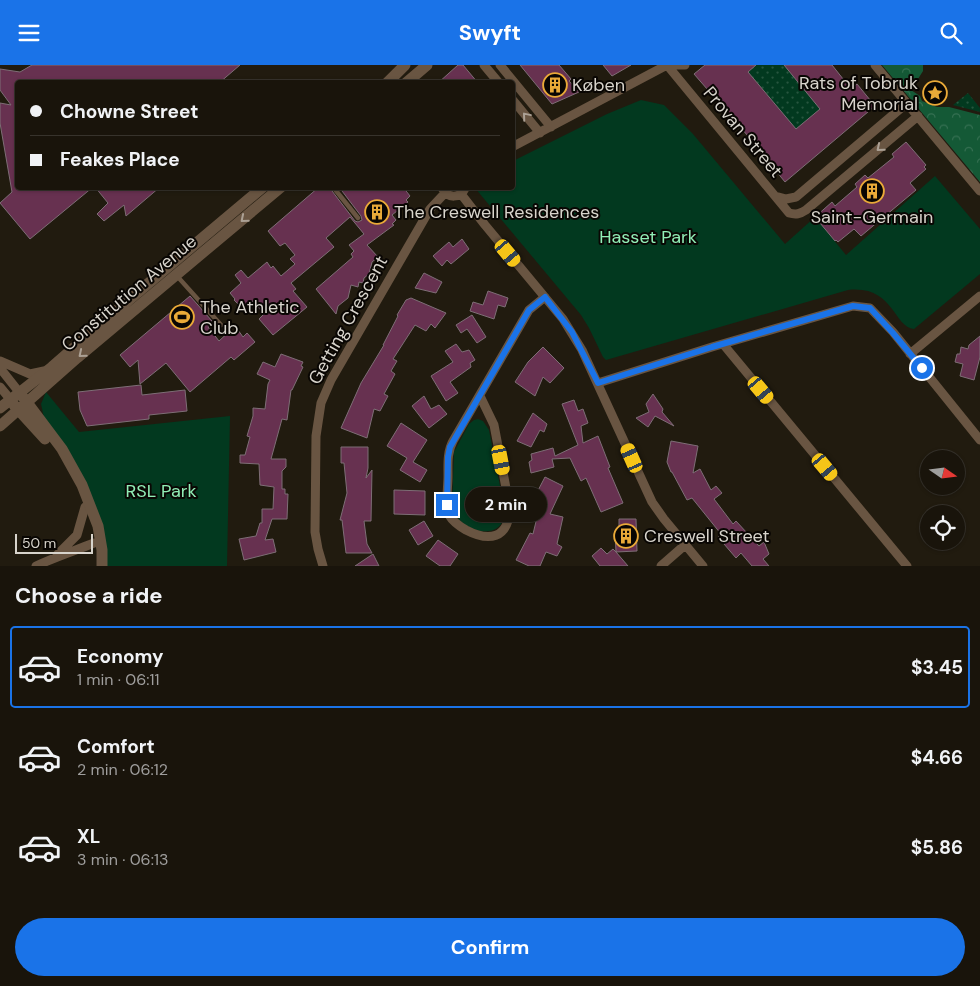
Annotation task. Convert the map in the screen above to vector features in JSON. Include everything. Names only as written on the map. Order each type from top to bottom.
[{"type":"street","points":[[390,80],[405,65]]},
{"type":"street","points":[[410,80],[427,65]]},
{"type":"street","points":[[484,65],[496,80]]},
{"type":"street","points":[[500,65],[512,80]]},
{"type":"street","points":[[515,146],[667,65],[685,65]]},
{"type":"street","name":"Provan Street","points":[[667,65],[789,213],[794,215],[800,214],[819,199],[918,116]]},
{"type":"street","points":[[875,65],[980,191]]},
{"type":"street","points":[[515,83],[551,127]]},
{"type":"street","points":[[515,103],[540,133]]},
{"type":"street","name":"Provan Street","points":[[775,196],[790,199],[808,187],[907,103]]},
{"type":"street","points":[[808,187],[819,199]]},
{"type":"street","name":"Constitution Avenue","points":[[0,426],[172,273],[260,190]]},
{"type":"street","name":"Constitution Avenue","points":[[0,408],[277,190]]},
{"type":"street","points":[[443,190],[451,196],[464,191],[485,225],[572,332],[598,383],[650,498],[664,519],[703,566]]},
{"type":"street","name":"Getting Crescent","points":[[323,566],[315,533],[316,436],[321,403],[331,380],[430,209],[443,190]]},
{"type":"street","points":[[910,354],[980,296]]},
{"type":"street","points":[[480,395],[494,425],[510,509],[508,520],[502,530],[495,536],[486,538],[476,535],[456,524],[450,517],[447,505],[449,449],[480,395],[529,310],[545,297]]},
{"type":"street","points":[[598,383],[853,306],[870,308],[893,333],[980,440]]},
{"type":"street","points":[[723,344],[907,566]]},
{"type":"street","points":[[0,361],[32,374],[40,373],[52,367]]},
{"type":"street","points":[[0,368],[14,396]]},
{"type":"street","points":[[0,387],[14,396],[48,433],[62,449],[75,471],[92,508],[102,566]]},
{"type":"street","points":[[23,406],[60,457],[73,480],[97,542],[95,566]]},
{"type":"street","points":[[36,566],[54,557],[77,535],[85,507]]},
{"type":"street","points":[[54,557],[65,555],[97,542]]},
{"type":"street","points":[[661,566],[685,545]]},
{"type":"lane","points":[[335,190],[358,218]]},
{"type":"lane","points":[[172,273],[221,325]]},
{"type":"green space","points":[[756,65],[784,65],[820,109],[796,129],[753,78],[741,78]]},
{"type":"green space","points":[[882,65],[923,65],[923,71],[911,90],[920,96],[922,101],[937,107],[949,107],[980,115],[980,182]]},
{"type":"green space","points":[[968,93],[980,108],[980,112],[953,105]]},
{"type":"green space","name":"Hasset Park","points":[[641,100],[664,105],[693,134],[785,244],[815,217],[846,255],[935,176],[980,229],[980,274],[914,329],[907,327],[884,300],[875,294],[863,290],[848,290],[606,360],[581,315],[477,190],[515,190],[515,160],[607,114]]},
{"type":"green space","name":"RSL Park","points":[[46,392],[79,432],[230,416],[227,566],[106,566],[104,536],[44,418],[41,404]]},
{"type":"green space","points":[[478,419],[483,421],[489,430],[505,511],[502,522],[497,528],[489,531],[470,528],[456,515],[452,507],[454,452],[469,424]]},
{"type":"building","points":[[32,65],[240,65],[222,80],[15,80],[15,190],[89,190],[30,239],[0,203],[12,192],[0,123],[0,103],[11,105],[0,90],[0,69],[20,72]]},
{"type":"building","points":[[458,65],[463,65],[476,80],[441,80]]},
{"type":"building","name":"Køben","points":[[520,65],[559,65],[579,92],[552,104]]},
{"type":"building","name":"Køben","points":[[603,65],[631,65],[612,76]]},
{"type":"building","points":[[705,65],[756,65],[748,72],[796,129],[820,109],[784,65],[832,65],[851,89],[857,84],[875,106],[785,182],[768,159],[694,74]]},
{"type":"building","name":"Saint-Germain","points":[[906,142],[926,165],[924,167],[926,169],[910,183],[916,190],[861,236],[854,229],[838,242],[835,241],[815,217],[832,202],[835,206],[857,187],[855,184],[865,175],[868,178],[894,157],[892,154]]},
{"type":"building","points":[[97,190],[156,190],[126,216],[124,205],[104,221],[97,214],[108,203]]},
{"type":"building","points":[[316,190],[331,190],[355,221],[358,222],[362,220],[361,216],[341,190],[405,190],[410,196],[406,200],[408,202],[392,215],[396,220],[392,224],[394,225],[367,245],[378,257],[372,262],[369,274],[364,278],[363,283],[359,282],[358,287],[351,285],[348,298],[338,306],[336,314],[316,289],[353,257],[351,254],[354,251],[349,245],[364,234],[350,217],[326,238],[334,247],[291,283],[296,289],[293,291],[307,307],[273,335],[259,319],[264,314],[253,301],[243,309],[230,293],[241,283],[235,275],[241,270],[248,278],[267,262],[281,276],[295,264],[290,259],[295,255],[285,243],[280,246],[268,231]]},
{"type":"building","points":[[462,239],[469,249],[451,264],[447,260],[442,266],[433,256],[449,242],[453,247]]},
{"type":"building","points":[[424,273],[442,282],[436,293],[415,288]]},
{"type":"building","points":[[488,291],[508,298],[505,307],[498,305],[494,319],[470,311],[473,302],[483,305]]},
{"type":"building","points":[[190,296],[212,321],[208,327],[219,341],[231,330],[234,334],[238,330],[243,337],[247,333],[255,342],[234,360],[231,357],[190,392],[166,363],[140,384],[138,360],[130,367],[120,355]]},
{"type":"building","points":[[411,298],[446,313],[435,328],[431,324],[426,331],[415,325],[393,359],[397,361],[391,371],[395,374],[384,394],[388,396],[380,411],[374,409],[367,438],[341,428],[361,383],[384,345],[397,315],[406,300]]},
{"type":"building","points":[[472,315],[486,337],[477,343],[467,329],[461,333],[456,325]]},
{"type":"building","points":[[980,336],[980,357],[974,380],[960,376],[963,364],[955,362],[957,354],[960,354],[961,347],[968,349],[969,345]]},
{"type":"building","points":[[456,344],[462,352],[469,350],[475,360],[470,363],[471,367],[450,382],[458,393],[446,401],[431,376],[453,362],[445,351]]},
{"type":"building","points":[[543,347],[564,368],[550,383],[543,377],[535,396],[515,382],[528,362]]},
{"type":"building","points":[[281,354],[303,362],[301,366],[303,367],[291,390],[287,420],[282,419],[271,459],[286,459],[286,467],[282,471],[282,489],[285,489],[285,494],[288,494],[287,519],[272,519],[265,540],[273,539],[276,552],[244,560],[239,539],[256,536],[260,523],[262,523],[262,509],[273,509],[274,487],[260,485],[259,464],[240,463],[240,455],[245,455],[250,437],[247,436],[253,416],[253,408],[265,409],[270,380],[257,374],[263,362],[275,367]]},
{"type":"building","points":[[141,385],[142,395],[185,390],[187,411],[149,415],[149,419],[87,426],[80,410],[78,392]]},
{"type":"building","points":[[653,394],[663,409],[662,412],[674,426],[655,416],[648,427],[636,418],[649,412],[646,404]]},
{"type":"building","points":[[424,396],[431,409],[439,405],[447,414],[429,428],[412,406]]},
{"type":"building","points":[[574,400],[578,411],[583,409],[588,423],[581,426],[583,443],[598,436],[610,467],[608,468],[623,503],[601,512],[586,478],[581,481],[570,458],[552,459],[554,467],[531,473],[529,462],[532,460],[531,454],[553,448],[555,456],[578,445],[562,404]]},
{"type":"building","points":[[533,413],[547,424],[544,432],[540,430],[531,447],[517,441]]},
{"type":"building","points":[[401,423],[427,440],[413,462],[427,470],[420,482],[400,470],[407,458],[387,446]]},
{"type":"building","points":[[671,441],[698,446],[693,473],[700,469],[711,490],[716,486],[722,493],[714,499],[733,524],[736,521],[759,546],[764,542],[769,554],[763,559],[769,566],[752,566],[741,553],[736,558],[718,537],[721,534],[692,498],[687,500],[667,462]]},
{"type":"building","points":[[341,447],[368,447],[366,478],[372,470],[371,521],[364,521],[367,544],[372,553],[346,553],[342,520],[340,520],[347,493],[344,463],[341,463]]},
{"type":"building","points":[[545,477],[563,486],[550,514],[563,517],[557,544],[562,547],[557,556],[546,552],[540,566],[529,566],[516,560],[530,533],[533,534],[540,505],[532,502]]},
{"type":"building","points":[[394,490],[425,491],[425,515],[394,514]]},
{"type":"building","name":"Creswell Street","points":[[619,519],[636,519],[637,551],[616,552],[615,531],[619,531]]},
{"type":"building","points":[[424,521],[433,536],[418,545],[409,530]]},
{"type":"building","points":[[438,540],[458,554],[450,566],[440,566],[426,556]]},
{"type":"building","points":[[601,548],[607,554],[613,549],[628,566],[600,566],[592,556]]},
{"type":"building","points":[[373,554],[379,566],[355,566]]},
{"type":"place","name":"Køben","points":[[555,85]]},
{"type":"place","name":"Rats of Tobruk Memorial","points":[[935,93]]},
{"type":"place","name":"Saint-Germain","points":[[872,191]]},
{"type":"place","name":"The Creswell Residences","points":[[377,212]]},
{"type":"place","name":"The Athletic Club","points":[[182,317]]},
{"type":"place","name":"Creswell Street","points":[[626,536]]},
{"type":"route","points":[[447,505],[450,447],[529,310],[545,297],[572,332],[598,383],[712,347],[853,306],[870,308],[922,368]]}]
